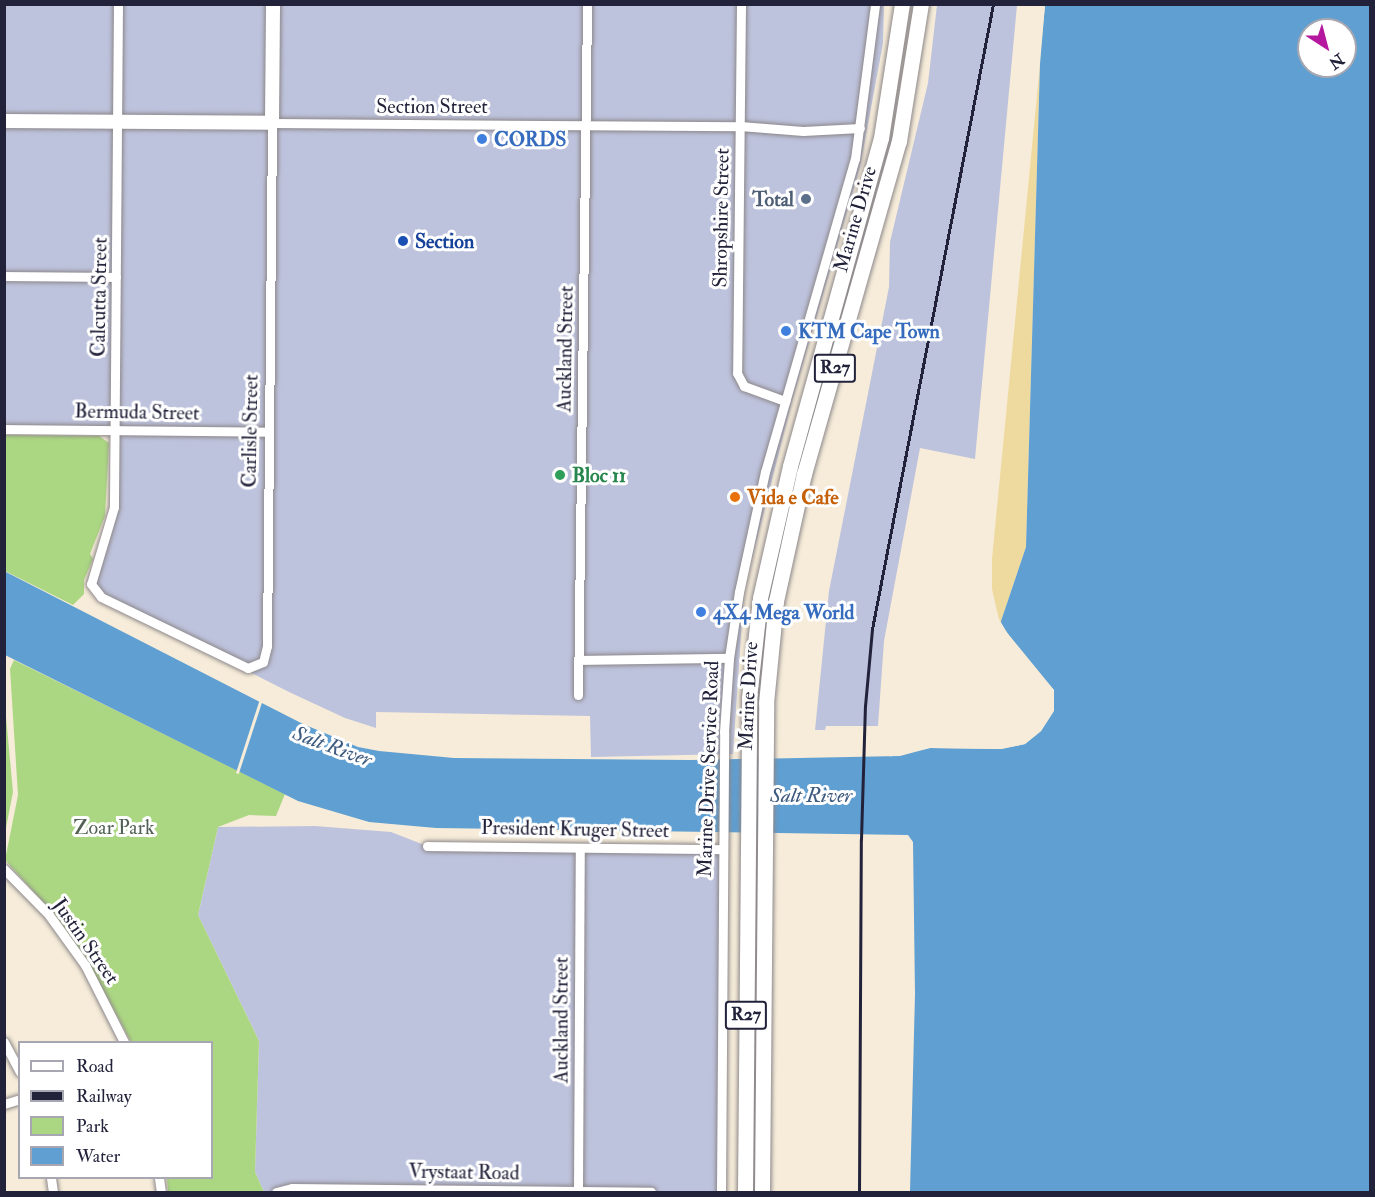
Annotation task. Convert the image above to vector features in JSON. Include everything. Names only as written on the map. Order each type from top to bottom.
[{"type":"main road","name":"Marine Drive","points":[[745,1192],[748,730],[760,598],[772,532],[881,138],[902,4]]},
{"type":"main road","name":"Marine Drive","points":[[762,1192],[766,735],[769,666],[788,540],[899,141],[921,4]]},
{"type":"street","name":"Calcutta Street","points":[[91,586],[91,576],[113,516],[116,429],[118,4]]},
{"type":"street","name":"Carlisle Street","points":[[91,586],[101,597],[241,666],[260,665],[267,646],[273,4]]},
{"type":"street","name":"Auckland Street","points":[[578,695],[587,4]]},
{"type":"street","name":"Shropshire Street","points":[[741,4],[737,373],[744,386],[785,401]]},
{"type":"street","name":"Marine Drive Service Road","points":[[721,1192],[724,732],[729,658],[750,532],[785,401],[855,159],[875,4]]},
{"type":"street","name":"Section Street","points":[[4,121],[740,126],[803,130],[860,128]]},
{"type":"street","points":[[4,276],[116,277]]},
{"type":"street","name":"Bermuda Street","points":[[4,429],[269,432]]},
{"type":"street","points":[[580,660],[729,658]]},
{"type":"street","name":"President Kruger Street","points":[[426,846],[723,849]]},
{"type":"street","name":"Auckland Street","points":[[578,1192],[580,848]]},
{"type":"street","name":"Justin Street","points":[[4,869],[49,915],[85,965],[123,1041]]},
{"type":"street","points":[[4,1042],[18,1068]]},
{"type":"street","name":"Vrystaat Road","points":[[276,1192],[292,1188],[651,1192]]},
{"type":"shaded area","points":[[5,5],[884,5],[883,43],[860,167],[792,401],[744,590],[733,754],[591,757],[590,716],[376,712],[376,728],[345,718],[289,692],[101,596],[92,587],[114,516],[115,429],[5,428]]},
{"type":"shaded area","points":[[937,5],[1017,5],[975,459],[920,448],[884,641],[878,726],[826,726],[825,730],[815,730],[829,591],[889,287],[890,242],[928,83]]},
{"type":"shaded area","points":[[315,826],[391,832],[427,846],[723,849],[721,1192],[264,1192],[255,1172],[259,1041],[198,915],[218,827]]},
{"type":"green space","points":[[4,435],[99,436],[109,443],[105,516],[90,554],[93,559],[84,580],[84,594],[73,605],[5,571]]},
{"type":"green space","name":"Zoar Park","points":[[14,660],[285,794],[276,816],[249,815],[218,827],[198,915],[259,1041],[255,1172],[264,1192],[168,1192],[167,1179],[213,1179],[213,1041],[130,1041],[88,961],[56,916],[5,860],[18,795],[10,669]]},
{"type":"green space","points":[[4,695],[13,792],[5,833],[4,833]]},
{"type":"sand","points":[[1040,64],[1026,547],[1000,624],[992,589],[992,559]]},
{"type":"water","name":"Salt River","points":[[1045,5],[1370,5],[1370,1192],[910,1192],[915,994],[913,842],[908,835],[436,828],[369,822],[298,801],[5,655],[4,571],[303,724],[358,747],[379,751],[454,758],[691,760],[900,756],[930,748],[1001,749],[1025,744],[1041,731],[1053,712],[1054,690],[1000,624],[1026,547],[1040,64]]},
{"type":"pier","points":[[1042,4],[1045,5],[1035,109],[1037,64]]},
{"type":"pier","points":[[999,619],[1018,651],[1054,690],[1054,711],[1041,731],[1025,744],[1001,749],[930,748],[888,757],[930,745],[1001,746],[1023,741],[1039,729],[1051,711],[1051,691],[1016,652],[998,626]]},
{"type":"pier","points":[[260,699],[263,700],[239,774],[236,773]]},
{"type":"railway","points":[[859,1192],[861,839],[865,706],[872,629],[993,4]]},
{"type":"place","name":"CORDS","points":[[482,139]]},
{"type":"place","name":"Total","points":[[806,199]]},
{"type":"place","name":"Section","points":[[403,241]]},
{"type":"place","name":"KTM Cape Town","points":[[786,331]]},
{"type":"place","name":"Bloc 11","points":[[560,475]]},
{"type":"place","name":"Vida e Cafe","points":[[735,497]]},
{"type":"place","name":"4X4 Mega World","points":[[701,612]]}]
